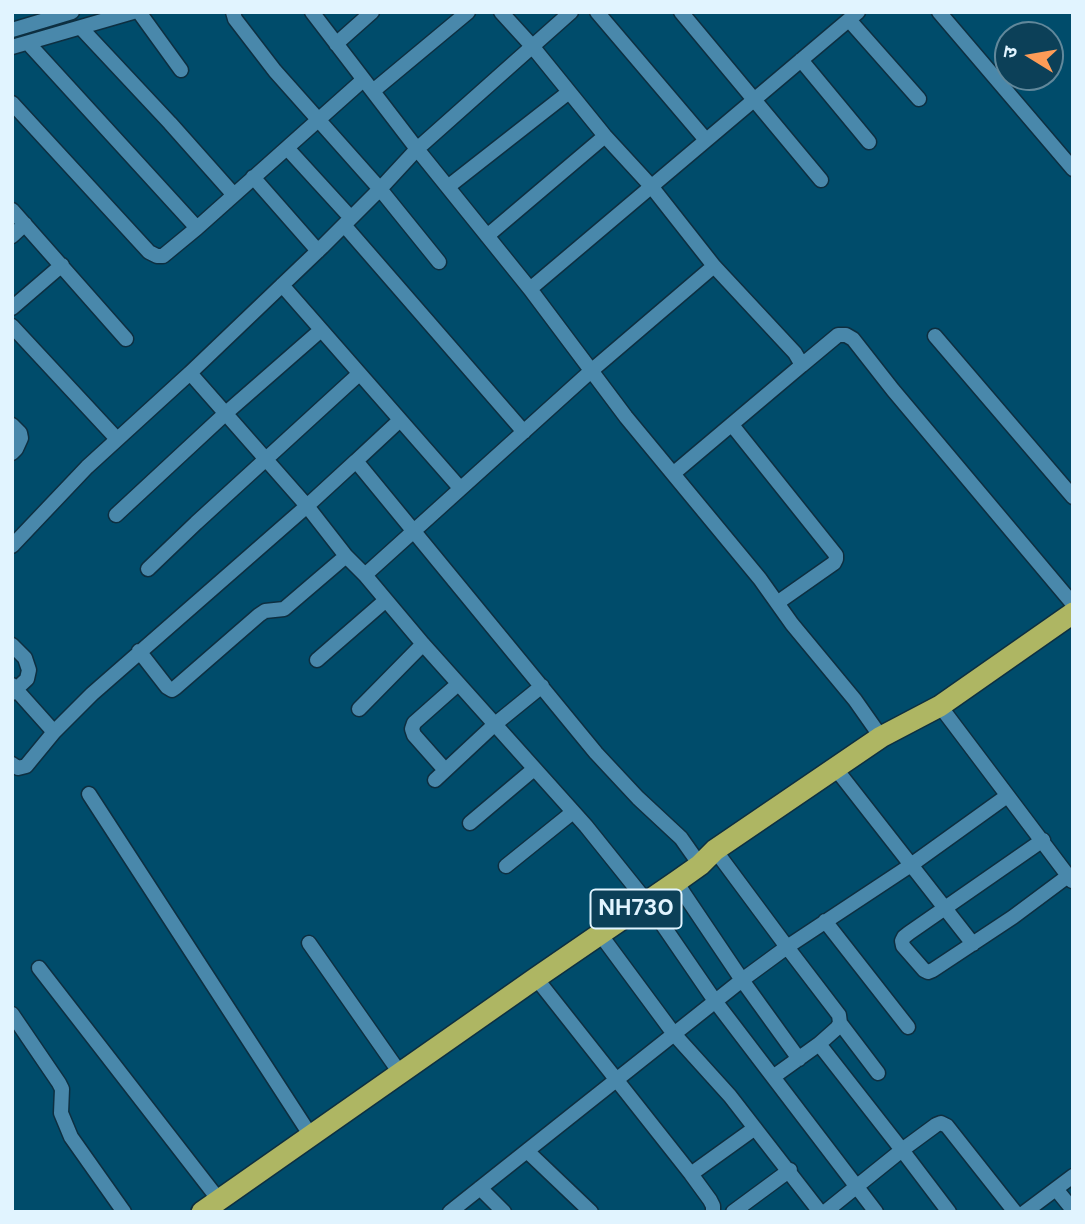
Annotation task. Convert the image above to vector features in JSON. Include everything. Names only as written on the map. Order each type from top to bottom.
[{"type":"highway","name":"NH730","points":[[211,1206],[881,737],[940,706],[1073,612]]},
{"type":"street","points":[[12,30],[72,12]]},
{"type":"street","points":[[12,47],[133,12]]},
{"type":"street","points":[[139,12],[181,70]]},
{"type":"street","points":[[233,12],[235,19],[275,71],[380,189],[439,262]]},
{"type":"street","points":[[312,12],[417,149],[530,289],[626,417],[760,579],[881,737]]},
{"type":"street","points":[[336,44],[372,12]]},
{"type":"street","points":[[12,103],[149,252],[163,256],[318,120],[468,12]]},
{"type":"street","points":[[501,12],[605,136],[651,186],[714,266],[803,365]]},
{"type":"street","points":[[12,546],[87,467],[318,251],[417,149],[571,12]]},
{"type":"street","points":[[597,12],[706,140]]},
{"type":"street","points":[[681,12],[821,180]]},
{"type":"street","points":[[939,12],[1073,169]]},
{"type":"street","points":[[530,289],[854,16],[919,100]]},
{"type":"street","points":[[81,28],[234,195]]},
{"type":"street","points":[[28,43],[197,228]]},
{"type":"street","points":[[801,60],[869,142]]},
{"type":"street","points":[[449,186],[569,92]]},
{"type":"street","points":[[487,236],[605,136]]},
{"type":"street","points":[[286,148],[524,432]]},
{"type":"street","points":[[253,177],[318,251]]},
{"type":"street","points":[[12,209],[126,340]]},
{"type":"street","points":[[12,236],[25,224]]},
{"type":"street","points":[[12,308],[62,265]]},
{"type":"street","points":[[365,575],[591,371],[714,266]]},
{"type":"street","points":[[282,285],[460,488]]},
{"type":"street","points":[[12,326],[117,439]]},
{"type":"street","points":[[116,515],[321,330]]},
{"type":"street","points":[[674,473],[838,335],[846,335],[853,339],[892,390],[1073,604]]},
{"type":"street","points":[[935,336],[1073,497]]},
{"type":"street","points":[[190,373],[307,506],[457,684],[573,812],[646,902],[715,1001],[876,1212]]},
{"type":"street","points":[[148,569],[359,374]]},
{"type":"street","points":[[12,764],[18,768],[26,766],[54,732],[92,694],[307,506],[400,420]]},
{"type":"street","points":[[12,425],[21,438],[12,453]]},
{"type":"street","points":[[732,425],[836,555],[834,563],[777,603]]},
{"type":"street","points":[[356,461],[596,752],[638,798],[681,838],[708,857],[787,947],[839,1015],[841,1023],[878,1073]]},
{"type":"street","points":[[139,651],[172,690],[259,615],[265,611],[284,609],[346,555]]},
{"type":"street","points":[[317,660],[386,600]]},
{"type":"street","points":[[359,709],[423,644]]},
{"type":"street","points":[[12,645],[29,666],[27,679],[14,689],[54,732]]},
{"type":"street","points":[[457,684],[414,723],[412,729],[440,775],[494,725],[542,686]]},
{"type":"street","points":[[940,706],[1043,840],[1070,879],[973,944],[928,972],[924,970],[903,946],[904,937],[1043,840]]},
{"type":"street","points":[[470,823],[534,769]]},
{"type":"street","points":[[836,769],[973,944]]},
{"type":"street","points":[[89,794],[311,1136]]},
{"type":"street","points":[[450,1212],[742,980],[1007,796]]},
{"type":"street","points":[[506,866],[573,812]]},
{"type":"street","points":[[676,882],[799,1059]]},
{"type":"street","points":[[825,921],[908,1027]]},
{"type":"street","points":[[600,934],[674,1034],[730,1096],[823,1212],[939,1123],[947,1126],[1015,1212]]},
{"type":"street","points":[[309,943],[400,1073]]},
{"type":"street","points":[[39,968],[211,1206]]},
{"type":"street","points":[[536,978],[691,1174],[715,1210]]},
{"type":"street","points":[[12,1014],[62,1089],[61,1113],[71,1137],[124,1212]]},
{"type":"street","points":[[773,1077],[819,1044],[841,1023]]},
{"type":"street","points":[[819,1044],[949,1212]]},
{"type":"street","points":[[691,1174],[755,1128]]},
{"type":"street","points":[[527,1151],[591,1212]]},
{"type":"street","points":[[733,1212],[790,1170]]},
{"type":"street","points":[[1025,1212],[1073,1175]]},
{"type":"street","points":[[480,1188],[504,1212]]},
{"type":"street","points":[[1056,1189],[1073,1210]]}]
